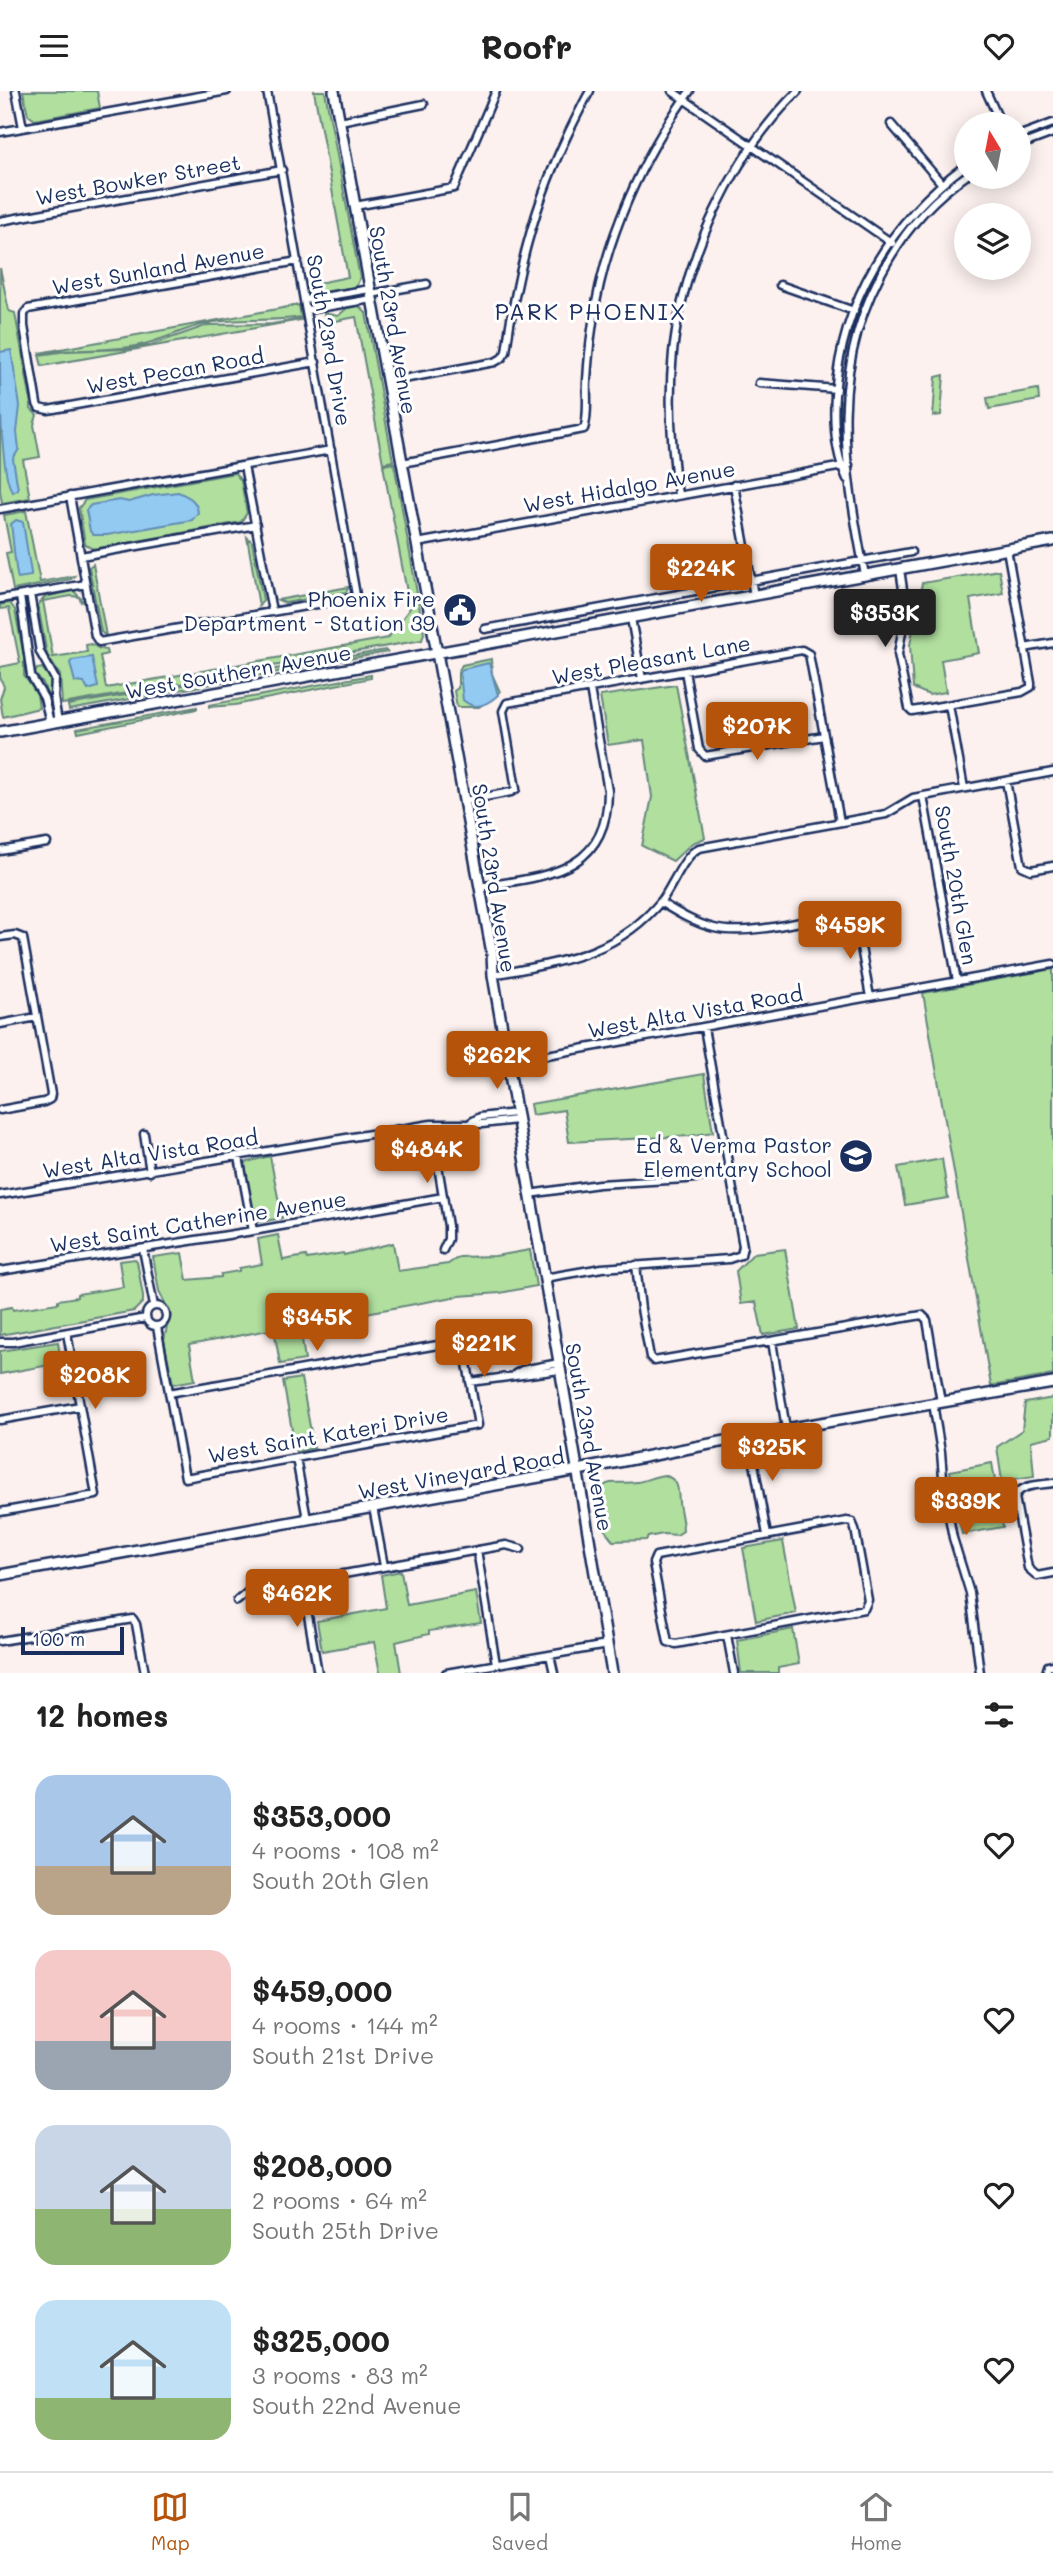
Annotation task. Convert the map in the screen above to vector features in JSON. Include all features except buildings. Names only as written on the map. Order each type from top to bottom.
[{"type":"street","points":[[16,91],[23,128]]},
{"type":"street","points":[[0,132],[228,91]]},
{"type":"street","name":"South 23rd Drive","points":[[267,91],[356,595],[352,598],[272,611]]},
{"type":"street","name":"South 23rd Avenue","points":[[334,91],[492,953],[493,975],[516,1116],[612,1673]]},
{"type":"street","points":[[355,206],[454,188],[496,91]]},
{"type":"street","points":[[387,382],[502,358],[506,352],[512,304],[523,254],[540,196],[590,91]]},
{"type":"street","points":[[672,91],[897,246]]},
{"type":"street","points":[[402,463],[584,429],[592,325],[605,266],[622,217],[647,161],[690,91]]},
{"type":"street","points":[[678,495],[670,428],[674,349],[680,316],[701,243],[735,174],[798,91]]},
{"type":"street","points":[[986,91],[996,112]]},
{"type":"street","points":[[340,121],[424,104]]},
{"type":"street","points":[[1031,131],[1053,123]]},
{"type":"street","points":[[891,124],[947,190]]},
{"type":"street","points":[[1031,141],[1053,133]]},
{"type":"street","name":"West Bowker Street","points":[[0,221],[282,170]]},
{"type":"street","points":[[848,481],[841,466],[835,427],[836,389],[841,349],[853,310],[863,285],[889,240],[909,215],[954,174]]},
{"type":"street","points":[[865,575],[848,481],[845,389],[853,341],[872,288],[897,246],[926,210],[954,185]]},
{"type":"street","name":"West Sunland Avenue","points":[[39,408],[24,326],[25,311],[298,261]]},
{"type":"street","points":[[307,310],[427,284]]},
{"type":"street","points":[[780,285],[862,313]]},
{"type":"street","points":[[305,300],[371,294]]},
{"type":"street","name":"West Pecan Road","points":[[39,408],[48,410],[67,407],[316,362]]},
{"type":"street","points":[[759,383],[845,389]]},
{"type":"street","points":[[0,509],[331,450]]},
{"type":"street","name":"West Hidalgo Avenue","points":[[416,543],[849,465]]},
{"type":"street","points":[[70,496],[97,641],[106,642],[272,611],[244,466]]},
{"type":"street","points":[[734,485],[754,596]]},
{"type":"street","points":[[81,557],[256,525]]},
{"type":"street","name":"West Southern Avenue","points":[[0,732],[1053,541]]},
{"type":"street","points":[[900,569],[906,610],[898,654],[906,703],[912,711],[1023,692],[1031,687],[1007,549]]},
{"type":"street","points":[[485,629],[911,552]]},
{"type":"street","points":[[0,599],[86,584]]},
{"type":"street","points":[[30,594],[40,652],[55,679],[54,722]]},
{"type":"street","points":[[20,596],[31,676],[43,694],[54,722]]},
{"type":"street","points":[[562,615],[565,630]]},
{"type":"street","points":[[631,618],[642,679]]},
{"type":"street","points":[[1024,648],[1053,643]]},
{"type":"street","name":"West Pleasant Lane","points":[[464,800],[514,791],[516,786],[504,706],[510,702],[807,651],[824,736]]},
{"type":"street","points":[[685,671],[700,752],[707,757],[824,736],[840,822]]},
{"type":"street","points":[[479,887],[547,876],[563,870],[583,855],[599,834],[608,805],[608,791],[590,689]]},
{"type":"street","name":"South 20th Glen","points":[[949,705],[964,788]]},
{"type":"street","points":[[493,975],[567,961],[606,947],[638,925],[660,902],[675,882],[689,855],[696,849],[886,814],[909,799],[1053,772]]},
{"type":"street","points":[[1006,781],[1022,866],[1031,870],[1053,866]]},
{"type":"street","name":"South 20th Glen","points":[[923,796],[957,981]]},
{"type":"street","points":[[0,849],[47,843]]},
{"type":"street","points":[[660,902],[687,919],[729,930],[747,930],[849,912],[856,921],[870,997]]},
{"type":"street","points":[[0,937],[23,938],[51,1094],[50,1099],[44,1102],[0,1110]]},
{"type":"street","name":"West Alta Vista Road","points":[[508,1062],[1053,964]]},
{"type":"street","points":[[0,1024],[37,1017]]},
{"type":"street","points":[[544,1277],[636,1265],[692,1263],[741,1255],[743,1246],[704,1028]]},
{"type":"street","name":"West Alta Vista Road","points":[[0,1195],[431,1124],[471,1122],[480,1117],[516,1116]]},
{"type":"street","points":[[431,1124],[448,1226],[448,1238],[443,1249]]},
{"type":"street","points":[[144,1134],[150,1172]]},
{"type":"street","points":[[239,1157],[253,1231]]},
{"type":"street","points":[[529,1194],[599,1184],[686,1179],[730,1173]]},
{"type":"street","name":"West Saint Catherine Avenue","points":[[0,1271],[253,1231],[443,1197]]},
{"type":"street","points":[[143,1248],[153,1306]]},
{"type":"street","points":[[636,1265],[640,1309],[652,1360],[660,1362],[924,1315],[927,1319],[937,1403],[946,1503],[953,1538],[970,1593],[980,1673]]},
{"type":"street","points":[[153,1306],[147,1311],[146,1318],[150,1325],[156,1327]]},
{"type":"street","points":[[153,1306],[161,1308],[166,1314],[164,1322],[156,1327]]},
{"type":"street","points":[[0,1342],[13,1342],[146,1318]]},
{"type":"street","points":[[156,1327],[169,1393],[458,1341],[462,1342],[470,1382],[515,1374],[522,1370],[560,1366]]},
{"type":"street","points":[[0,1512],[96,1495],[67,1333]]},
{"type":"street","points":[[772,1341],[786,1429]]},
{"type":"street","name":"West Saint Kateri Drive","points":[[169,1393],[185,1478],[478,1425],[470,1382]]},
{"type":"street","name":"West Vineyard Road","points":[[0,1575],[786,1429],[1053,1383]]},
{"type":"street","points":[[0,1420],[80,1406]]},
{"type":"street","points":[[750,1436],[767,1535]]},
{"type":"street","points":[[296,1458],[307,1519]]},
{"type":"street","points":[[1053,1483],[1021,1489],[1016,1492],[1015,1497],[1028,1568],[1037,1576],[1053,1573]]},
{"type":"street","points":[[373,1507],[384,1566]]},
{"type":"street","points":[[844,1521],[852,1522],[868,1600],[866,1607],[670,1644],[666,1639],[654,1557],[767,1535],[844,1521]]},
{"type":"street","points":[[237,1601],[249,1591],[302,1581],[506,1545],[521,1549]]},
{"type":"street","points":[[477,1550],[496,1664]]},
{"type":"street","points":[[302,1581],[318,1673]]},
{"type":"street","points":[[0,1641],[133,1619],[145,1673]]},
{"type":"street","points":[[727,1635],[734,1673]]},
{"type":"street","points":[[446,1673],[607,1645]]},
{"type":"street","points":[[551,1655],[554,1673]]},
{"type":"green space","points":[[23,91],[97,91],[100,108],[35,120],[28,115]]},
{"type":"green space","points":[[314,91],[325,91],[360,278],[356,287],[324,292],[320,292],[318,283],[348,277]]},
{"type":"green space","points":[[0,268],[9,311],[15,313],[31,409],[37,415],[34,425],[40,457],[23,460],[30,498],[2,503],[0,491]]},
{"type":"green space","points":[[299,305],[301,317],[214,322],[136,346],[39,353]]},
{"type":"green space","points":[[359,306],[366,313],[393,461],[383,463],[356,317],[325,323],[324,313],[338,316],[347,308]]},
{"type":"green space","points":[[301,319],[42,366],[39,355],[151,345],[208,325],[272,324]]},
{"type":"green space","points":[[944,375],[941,415],[933,416],[936,377]]},
{"type":"green space","points":[[1038,389],[1039,400],[989,409],[987,398]]},
{"type":"green space","points":[[840,400],[844,447],[842,449],[838,420]]},
{"type":"green space","points":[[394,463],[424,633],[422,640],[62,704],[60,675],[47,655],[38,605],[45,597],[74,591],[83,601],[81,602],[79,597],[71,596],[43,601],[53,657],[87,652],[86,645],[91,644],[106,650],[107,654],[100,656],[106,688],[388,638],[410,608],[383,465]]},
{"type":"green space","points":[[235,473],[241,481],[247,513],[241,522],[94,549],[85,544],[79,508],[85,500]]},
{"type":"green space","points":[[26,511],[40,582],[74,576],[71,579],[13,590],[6,553],[11,552],[4,515]]},
{"type":"green space","points":[[247,537],[252,542],[263,600],[259,606]]},
{"type":"green space","points":[[93,564],[106,636],[101,632],[89,567]]},
{"type":"green space","points":[[999,570],[1003,593],[970,599],[979,653],[941,660],[946,692],[929,695],[913,688],[910,645],[922,583]]},
{"type":"green space","points":[[349,587],[346,592],[285,603],[278,600]]},
{"type":"green space","points":[[10,603],[15,610],[24,657],[24,676],[37,694],[39,708],[3,717],[0,699],[4,687],[0,667],[20,663],[9,608],[0,609],[0,605]]},
{"type":"green space","points":[[385,650],[387,652],[69,710],[68,705]]},
{"type":"green space","points":[[491,659],[492,674],[500,692],[479,707],[457,707],[454,691],[458,688],[458,672],[462,665]]},
{"type":"green space","points":[[42,668],[50,677],[50,705],[44,685],[35,674],[37,669]]},
{"type":"green space","points":[[371,675],[371,678],[235,705],[209,707],[209,705]]},
{"type":"green space","points":[[676,685],[705,838],[692,843],[673,861],[642,846],[652,797],[644,740],[608,745],[600,696]]},
{"type":"green space","points":[[197,707],[78,733],[77,729]]},
{"type":"green space","points":[[1053,969],[1053,1375],[991,1386],[923,993]]},
{"type":"green space","points":[[704,1074],[713,1132],[690,1136],[569,1142],[564,1110],[532,1115],[530,1104]]},
{"type":"green space","points":[[270,1156],[282,1218],[255,1223],[245,1165],[247,1162]]},
{"type":"green space","points":[[942,1159],[948,1198],[905,1205],[898,1167]]},
{"type":"green space","points":[[278,1235],[283,1260],[306,1256],[307,1259],[344,1255],[393,1243],[398,1271],[448,1264],[459,1257],[495,1256],[530,1250],[536,1286],[500,1293],[459,1296],[300,1325],[305,1360],[280,1364],[274,1329],[189,1345],[195,1380],[173,1384],[164,1340],[170,1314],[159,1291],[153,1257],[182,1253],[187,1280],[221,1277],[221,1274],[239,1271],[239,1268],[262,1264],[258,1239]]},
{"type":"green space","points":[[785,1249],[799,1329],[763,1335],[756,1302],[741,1304],[736,1271],[754,1253]]},
{"type":"green space","points":[[135,1259],[143,1302],[134,1311],[0,1335],[0,1309],[12,1307],[13,1310],[58,1303],[58,1300],[77,1297],[77,1294],[123,1287],[119,1261]]},
{"type":"green space","points":[[58,1342],[61,1363],[0,1374],[0,1351]]},
{"type":"green space","points":[[301,1378],[314,1448],[296,1452],[283,1381]]},
{"type":"green space","points":[[1053,1398],[1053,1436],[1031,1441],[1034,1476],[1002,1481],[997,1447],[1022,1430],[1025,1403]]},
{"type":"green space","points":[[992,1463],[1003,1527],[962,1534],[950,1471]]},
{"type":"green space","points":[[664,1475],[673,1479],[677,1485],[683,1531],[677,1535],[663,1534],[648,1537],[646,1540],[613,1541],[603,1523],[601,1511],[600,1499],[604,1486],[608,1483],[628,1483]]},
{"type":"green space","points":[[783,1541],[796,1613],[756,1621],[743,1548]]},
{"type":"green space","points":[[401,1571],[407,1605],[476,1592],[481,1623],[429,1631],[429,1634],[396,1642],[401,1673],[380,1673],[374,1642],[322,1651],[317,1621],[386,1608],[381,1575]]},
{"type":"green space","points":[[793,1629],[799,1664],[778,1668],[778,1673],[741,1673],[737,1640]]},
{"type":"water","points":[[11,350],[20,406],[17,432],[19,449],[13,459],[18,489],[13,492],[5,468],[0,383],[0,352]]},
{"type":"water","points":[[178,492],[189,497],[196,505],[198,513],[192,520],[107,535],[93,535],[90,531],[86,510],[91,505],[119,500],[129,502]]},
{"type":"water","points":[[16,520],[23,522],[31,573],[31,576],[18,578],[11,524]]},
{"type":"water","points":[[92,657],[98,687],[88,690],[84,683],[75,682],[70,663],[72,660]]},
{"type":"water","points":[[489,663],[498,695],[481,705],[467,703],[463,700],[460,673],[463,669]]},
{"type":"place","name":"Phoenix Fire Department - Station 39","points":[[460,610]]},
{"type":"place","name":"Ed & Verma Pastor Elementary School","points":[[856,1156]]},
{"type":"district","name":"PARK PHOENIX","points":[[591,311]]}]
